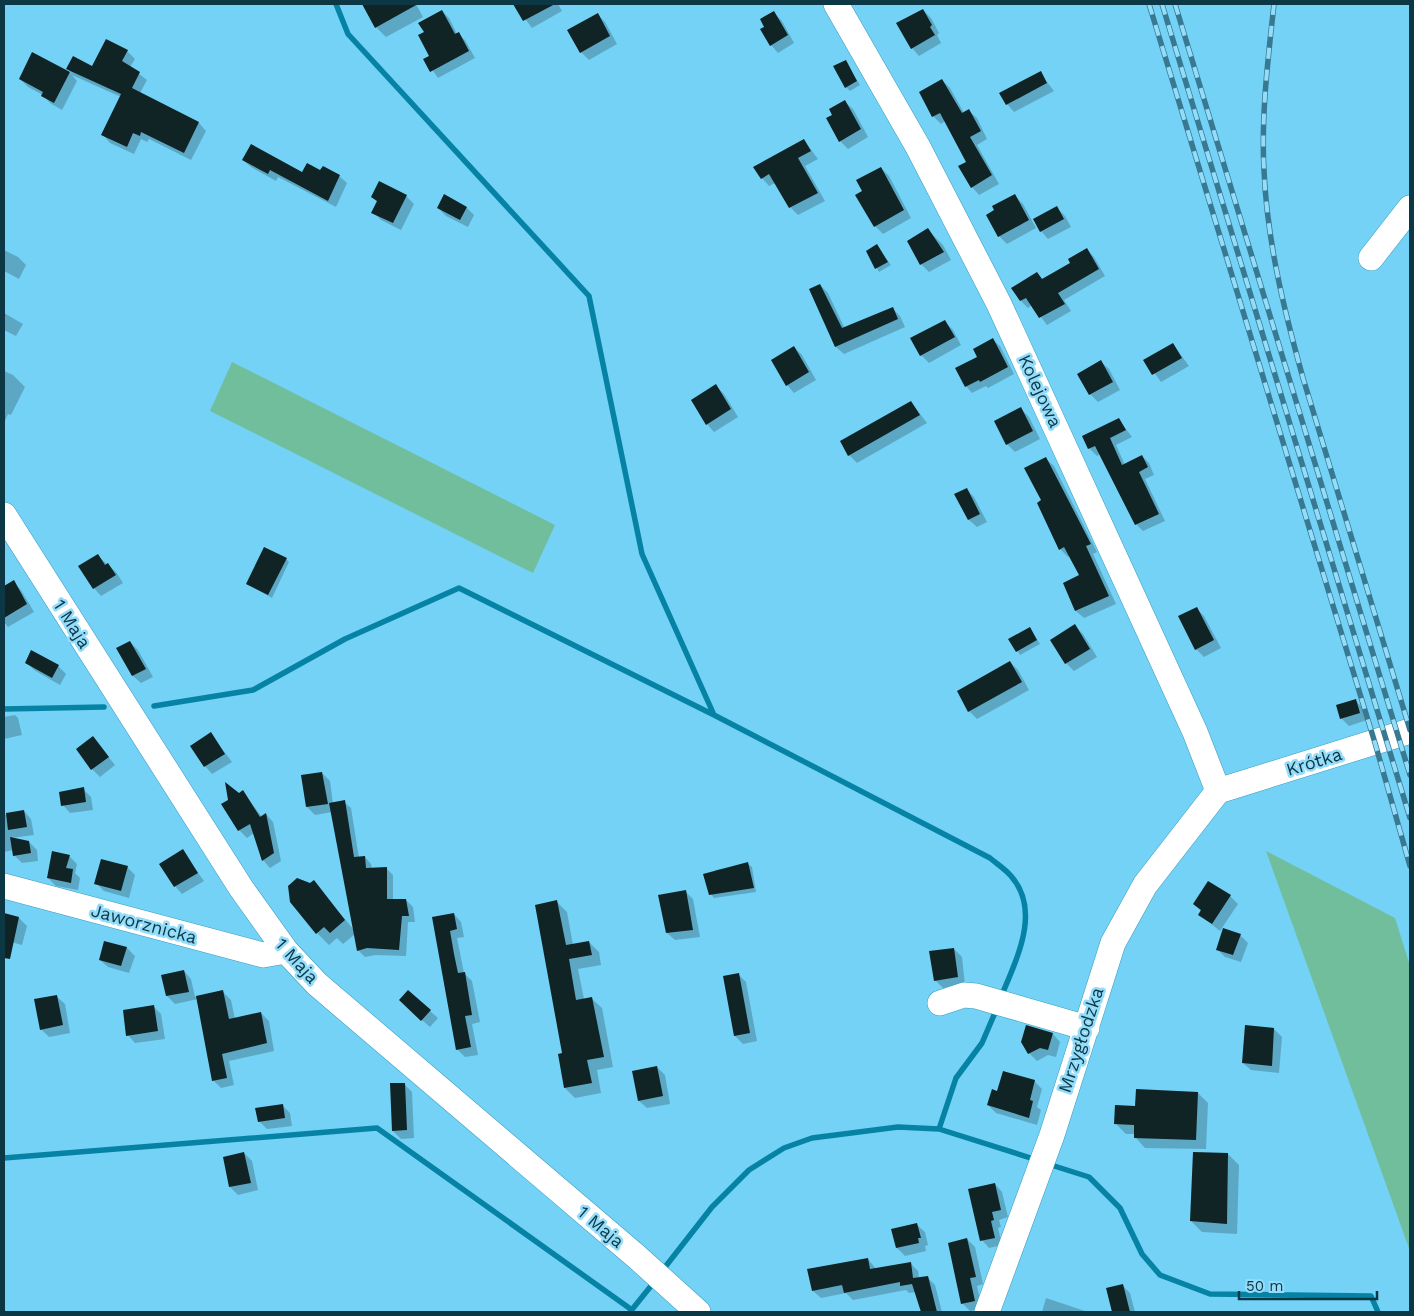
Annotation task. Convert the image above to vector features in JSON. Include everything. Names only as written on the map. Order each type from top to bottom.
[{"type":"street","name":"Kolejowa","points":[[836,4],[922,156],[999,304],[1195,732],[1218,791]]},
{"type":"street","points":[[1371,258],[1410,208]]},
{"type":"street","name":"1 Maja","points":[[4,515],[241,888],[286,951],[317,984],[637,1257],[690,1305]]},
{"type":"street","name":"Krótka","points":[[1218,791],[1410,731]]},
{"type":"street","name":"Mrzygłodzka","points":[[987,1312],[1037,1178],[1113,943],[1133,903],[1218,791]]},
{"type":"street","name":"Jaworznicka","points":[[4,886],[263,955],[286,951]]},
{"type":"street","points":[[940,1003],[964,996],[976,996],[1023,1008],[1086,1028]]},
{"type":"green space","points":[[232,362],[555,525],[533,573],[210,411]]},
{"type":"green space","points":[[1266,851],[1395,918],[1410,966],[1410,1251]]},
{"type":"building","points":[[362,4],[418,4],[375,28]]},
{"type":"building","points":[[513,4],[555,4],[523,21]]},
{"type":"building","points":[[923,9],[935,35],[911,49],[896,23]]},
{"type":"building","points":[[442,10],[455,34],[459,32],[469,51],[430,72],[423,59],[429,56],[418,35],[424,32],[418,23]]},
{"type":"building","points":[[774,11],[788,35],[770,46],[760,29],[764,27],[760,19]]},
{"type":"building","points":[[598,13],[610,36],[580,53],[567,30]]},
{"type":"building","points":[[106,39],[128,50],[122,61],[140,72],[132,88],[199,122],[184,153],[141,132],[140,136],[133,133],[127,147],[101,135],[121,94],[66,69],[73,56],[92,66]]},
{"type":"building","points":[[32,52],[70,72],[54,103],[41,96],[43,92],[19,79]]},
{"type":"building","points":[[846,60],[857,81],[845,88],[833,66]]},
{"type":"building","points":[[1041,71],[1047,83],[1006,105],[999,93]]},
{"type":"building","points":[[942,79],[962,113],[969,109],[981,131],[970,137],[992,175],[971,188],[958,166],[966,162],[940,113],[932,117],[919,92]]},
{"type":"building","points":[[845,100],[861,129],[839,142],[826,118],[832,115],[829,109]]},
{"type":"building","points":[[804,139],[811,151],[798,158],[818,193],[789,208],[769,174],[761,179],[753,167]]},
{"type":"building","points":[[251,144],[302,172],[307,163],[320,170],[323,166],[340,175],[328,201],[270,170],[268,174],[242,160]]},
{"type":"building","points":[[881,167],[904,210],[874,227],[855,195],[862,191],[856,180]]},
{"type":"building","points":[[379,181],[407,195],[393,223],[371,213],[377,201],[371,197]]},
{"type":"building","points":[[444,194],[467,207],[460,220],[437,208]]},
{"type":"building","points":[[1015,194],[1029,220],[998,237],[986,215],[994,210],[992,206]]},
{"type":"building","points":[[1057,206],[1064,219],[1040,232],[1033,219]]},
{"type":"building","points":[[928,228],[944,252],[920,265],[907,241]]},
{"type":"building","points":[[877,244],[888,262],[875,269],[866,251]]},
{"type":"building","points":[[1087,248],[1099,269],[1058,293],[1065,304],[1039,318],[1026,298],[1020,301],[1011,288],[1037,272],[1042,279],[1070,263],[1068,259]]},
{"type":"building","points":[[820,284],[842,328],[893,307],[898,319],[835,347],[809,289]]},
{"type":"building","points":[[945,320],[955,337],[920,356],[910,338]]},
{"type":"building","points":[[993,338],[1008,367],[980,382],[979,380],[965,387],[955,368],[977,357],[973,349]]},
{"type":"building","points":[[1173,343],[1182,358],[1152,375],[1143,360]]},
{"type":"building","points":[[794,346],[809,372],[786,386],[771,360]]},
{"type":"building","points":[[1101,360],[1113,382],[1089,395],[1077,374]]},
{"type":"building","points":[[716,384],[731,409],[706,425],[691,400]]},
{"type":"building","points":[[911,401],[920,415],[848,456],[840,441]]},
{"type":"building","points":[[1021,407],[1033,431],[1006,445],[994,421]]},
{"type":"building","points":[[1119,418],[1126,430],[1110,438],[1122,465],[1142,455],[1148,467],[1139,472],[1159,514],[1135,525],[1095,446],[1088,449],[1082,436]]},
{"type":"building","points":[[1046,457],[1091,544],[1086,546],[1109,596],[1075,611],[1063,583],[1079,575],[1064,547],[1059,550],[1037,503],[1041,500],[1024,468]]},
{"type":"building","points":[[967,488],[980,514],[968,520],[954,494]]},
{"type":"building","points":[[264,547],[287,558],[268,595],[246,584]]},
{"type":"building","points":[[98,554],[105,565],[108,563],[116,575],[93,589],[78,566]]},
{"type":"building","points":[[14,580],[27,604],[4,618],[4,586]]},
{"type":"building","points":[[1197,607],[1214,640],[1195,650],[1178,616]]},
{"type":"building","points":[[1075,624],[1090,649],[1065,664],[1050,640]]},
{"type":"building","points":[[1030,627],[1037,640],[1016,652],[1008,639]]},
{"type":"building","points":[[130,641],[146,669],[132,676],[116,648]]},
{"type":"building","points":[[31,650],[59,665],[52,678],[25,663]]},
{"type":"building","points":[[1010,661],[1022,682],[968,712],[957,691]]},
{"type":"building","points":[[1356,699],[1360,713],[1340,719],[1336,705]]},
{"type":"building","points":[[211,732],[225,754],[204,767],[190,746]]},
{"type":"building","points":[[93,736],[109,757],[91,770],[76,749]]},
{"type":"building","points":[[322,772],[328,804],[306,807],[301,775]]},
{"type":"building","points":[[225,782],[239,793],[243,790],[260,817],[266,813],[274,853],[262,861],[250,824],[238,831],[221,804],[228,800]]},
{"type":"building","points":[[84,787],[86,802],[61,806],[59,792]]},
{"type":"building","points":[[345,800],[354,857],[365,856],[366,868],[387,867],[387,899],[406,899],[409,916],[402,916],[399,950],[367,948],[357,951],[329,803]]},
{"type":"building","points":[[24,810],[27,827],[8,830],[6,813]]},
{"type":"building","points":[[10,837],[29,841],[31,853],[13,856]]},
{"type":"building","points":[[183,849],[198,873],[174,887],[159,864]]},
{"type":"building","points":[[52,851],[70,855],[66,868],[73,869],[71,883],[47,878]]},
{"type":"building","points":[[101,859],[128,866],[121,891],[94,884]]},
{"type":"building","points":[[748,862],[754,888],[709,895],[703,874]]},
{"type":"building","points":[[297,878],[310,883],[314,880],[345,920],[330,933],[324,927],[316,934],[290,902],[288,886]]},
{"type":"building","points":[[1208,881],[1231,895],[1212,924],[1198,915],[1201,910],[1193,904]]},
{"type":"building","points":[[686,890],[693,930],[666,933],[658,895]]},
{"type":"building","points":[[557,900],[566,945],[589,941],[592,955],[569,959],[576,1000],[592,997],[604,1057],[587,1060],[592,1083],[564,1088],[558,1054],[562,1053],[535,905]]},
{"type":"building","points":[[4,913],[19,917],[10,959],[4,958]]},
{"type":"building","points":[[454,913],[457,929],[450,931],[454,954],[458,973],[465,972],[472,1015],[465,1016],[471,1047],[456,1050],[432,917]]},
{"type":"building","points":[[1223,928],[1241,934],[1233,955],[1216,950]]},
{"type":"building","points":[[104,941],[127,947],[121,966],[99,960]]},
{"type":"building","points":[[954,948],[958,977],[934,981],[929,951]]},
{"type":"building","points":[[184,970],[189,992],[166,996],[161,975]]},
{"type":"building","points":[[739,973],[750,1033],[734,1036],[723,976]]},
{"type":"building","points":[[223,990],[229,1019],[261,1012],[267,1043],[222,1054],[227,1078],[212,1081],[196,996]]},
{"type":"building","points":[[408,990],[431,1010],[421,1021],[399,1000]]},
{"type":"building","points":[[57,995],[63,1025],[40,1030],[34,999]]},
{"type":"building","points":[[154,1005],[158,1031],[126,1036],[123,1010]]},
{"type":"building","points":[[1026,1025],[1053,1033],[1048,1050],[1040,1048],[1028,1054],[1021,1042]]},
{"type":"building","points":[[1245,1025],[1274,1028],[1272,1066],[1242,1063]]},
{"type":"building","points":[[657,1066],[663,1096],[638,1101],[632,1071]]},
{"type":"building","points":[[1003,1071],[1035,1080],[1030,1100],[1033,1101],[1029,1118],[987,1105],[992,1089],[997,1091]]},
{"type":"building","points":[[390,1083],[405,1083],[407,1130],[392,1131]]},
{"type":"building","points":[[1136,1089],[1198,1092],[1196,1140],[1134,1138],[1134,1125],[1114,1124],[1115,1105],[1135,1106]]},
{"type":"building","points":[[283,1104],[285,1118],[258,1122],[255,1108]]},
{"type":"building","points":[[244,1152],[251,1183],[229,1187],[223,1157]]},
{"type":"building","points":[[1193,1152],[1228,1153],[1227,1224],[1190,1221]]},
{"type":"building","points":[[995,1183],[1001,1210],[992,1212],[994,1220],[991,1221],[995,1238],[980,1241],[968,1189]]},
{"type":"building","points":[[917,1223],[921,1238],[918,1238],[919,1243],[896,1248],[891,1229]]},
{"type":"building","points":[[967,1238],[976,1277],[970,1278],[975,1301],[961,1304],[948,1243]]},
{"type":"building","points":[[868,1258],[870,1269],[911,1262],[913,1278],[928,1276],[937,1312],[921,1312],[912,1284],[900,1286],[900,1282],[844,1293],[842,1285],[812,1291],[807,1269]]},
{"type":"building","points":[[1123,1284],[1130,1312],[1112,1312],[1106,1288]]},
{"type":"waterway","points":[[336,4],[348,34],[589,296],[642,554],[714,715]]},
{"type":"waterway","points":[[154,706],[253,690],[345,639],[459,588],[714,715],[990,858],[1011,876],[1020,890],[1025,904],[1025,920],[1019,952],[1001,997]]},
{"type":"waterway","points":[[4,709],[104,707]]},
{"type":"waterway","points":[[939,1129],[956,1078],[982,1043],[997,1008]]},
{"type":"waterway","points":[[662,1271],[712,1207],[749,1170],[784,1148],[812,1138],[898,1127],[939,1129],[1037,1160]]},
{"type":"waterway","points":[[4,1158],[377,1128],[632,1310]]},
{"type":"waterway","points":[[1048,1164],[1089,1177],[1120,1208],[1142,1254],[1160,1275],[1210,1294],[1371,1296],[1378,1312]]},
{"type":"waterway","points":[[630,1312],[655,1281]]},
{"type":"railway","points":[[1149,4],[1375,743],[1410,866]]},
{"type":"railway","points":[[1162,4],[1410,818]]},
{"type":"railway","points":[[1175,4],[1410,775]]},
{"type":"railway","points":[[1274,4],[1263,129],[1266,197],[1273,249],[1289,327],[1303,378],[1410,730]]}]
